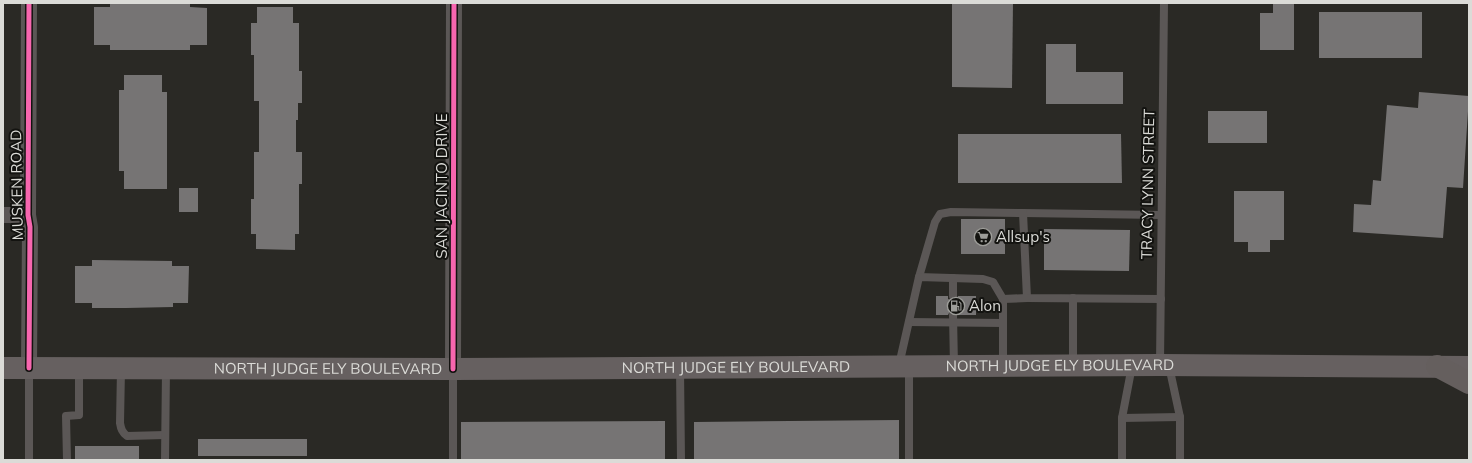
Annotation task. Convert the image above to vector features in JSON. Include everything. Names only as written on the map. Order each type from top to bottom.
[{"type":"main road","name":"NORTH JUDGE ELY BOULEVARD","points":[[3,368],[680,368],[1165,365],[1437,366],[1467,370]]},
{"type":"street","name":"MUSKEN ROAD","points":[[28,3],[28,215],[30,227],[29,368]]},
{"type":"street","name":"SAN JACINTO DRIVE","points":[[453,368],[454,3]]},
{"type":"street","points":[[3,215],[28,215]]},
{"type":"lane","name":"TRACY LYNN STREET","points":[[1164,3],[1161,299],[1165,365],[1180,417],[1180,460]]},
{"type":"lane","points":[[909,460],[903,367],[909,322],[919,278],[935,222],[940,214],[951,212],[1161,215]]},
{"type":"lane","points":[[1023,213],[1027,298]]},
{"type":"lane","points":[[919,278],[983,279],[993,282],[1003,299],[1003,366]]},
{"type":"lane","points":[[953,278],[953,296]]},
{"type":"lane","points":[[1073,298],[1073,366]]},
{"type":"lane","points":[[1003,299],[1161,299]]},
{"type":"lane","points":[[909,322],[953,319],[1003,322]]},
{"type":"lane","points":[[953,319],[954,367]]},
{"type":"lane","points":[[1122,460],[1122,418],[1132,365]]},
{"type":"lane","points":[[29,368],[29,460]]},
{"type":"lane","points":[[67,460],[66,416],[79,415],[79,368]]},
{"type":"lane","points":[[121,368],[120,423],[124,434],[127,436],[165,435]]},
{"type":"lane","points":[[165,460],[166,368]]},
{"type":"lane","points":[[453,368],[453,460]]},
{"type":"lane","points":[[680,368],[681,460]]},
{"type":"lane","points":[[1122,418],[1180,417]]},
{"type":"building","points":[[110,3],[190,3],[190,7],[207,8],[207,45],[190,45],[190,50],[110,50],[110,45],[94,45],[94,7],[110,7]]},
{"type":"building","points":[[952,3],[1013,3],[1012,88],[952,87]]},
{"type":"building","points":[[1273,3],[1294,3],[1294,50],[1260,50],[1260,13],[1273,13]]},
{"type":"building","points":[[257,7],[293,7],[293,23],[299,23],[299,71],[302,71],[302,103],[298,103],[298,120],[296,120],[296,152],[302,152],[302,184],[299,184],[299,234],[295,234],[295,250],[256,249],[256,234],[251,234],[251,199],[254,199],[254,152],[259,152],[259,101],[254,101],[254,55],[251,55],[251,23],[257,23]]},
{"type":"building","points":[[1319,12],[1422,12],[1422,58],[1319,58]]},
{"type":"building","points":[[1046,44],[1076,44],[1076,72],[1123,72],[1123,104],[1046,104]]},
{"type":"building","points":[[124,75],[162,75],[162,92],[167,92],[167,189],[124,189],[124,171],[119,171],[119,90],[124,90]]},
{"type":"building","points":[[1419,92],[1469,96],[1463,188],[1447,187],[1443,238],[1353,232],[1354,204],[1371,205],[1373,180],[1381,181],[1387,105],[1418,108]]},
{"type":"building","points":[[1208,111],[1267,111],[1267,143],[1208,143]]},
{"type":"building","points":[[958,134],[1121,134],[1122,183],[958,183]]},
{"type":"building","points":[[179,188],[198,188],[198,212],[179,212]]},
{"type":"building","points":[[1234,191],[1284,191],[1284,240],[1270,240],[1270,252],[1248,252],[1248,242],[1234,242]]},
{"type":"building","name":"Allsup's","points":[[961,219],[1005,219],[1005,254],[961,254]]},
{"type":"building","points":[[1044,229],[1130,230],[1129,271],[1044,270]]},
{"type":"building","points":[[92,260],[172,261],[172,266],[189,266],[188,303],[173,303],[173,307],[92,308],[92,303],[75,303],[75,266],[92,266]]},
{"type":"building","name":"Alon","points":[[936,296],[948,296],[948,299],[956,301],[958,296],[976,296],[976,315],[959,315],[953,310],[950,311],[948,315],[936,315]]},
{"type":"building","points":[[899,420],[899,460],[694,460],[694,422]]},
{"type":"building","points":[[665,421],[665,460],[461,460],[461,422]]},
{"type":"building","points":[[198,439],[307,439],[307,456],[198,456]]},
{"type":"building","points":[[75,446],[139,446],[139,460],[75,460]]},
{"type":"cycle path","points":[[29,3],[29,368]]},
{"type":"cycle path","points":[[453,369],[454,3]]},
{"type":"place","name":"Allsup's","points":[[983,237]]},
{"type":"place","name":"Alon","points":[[956,306]]}]
